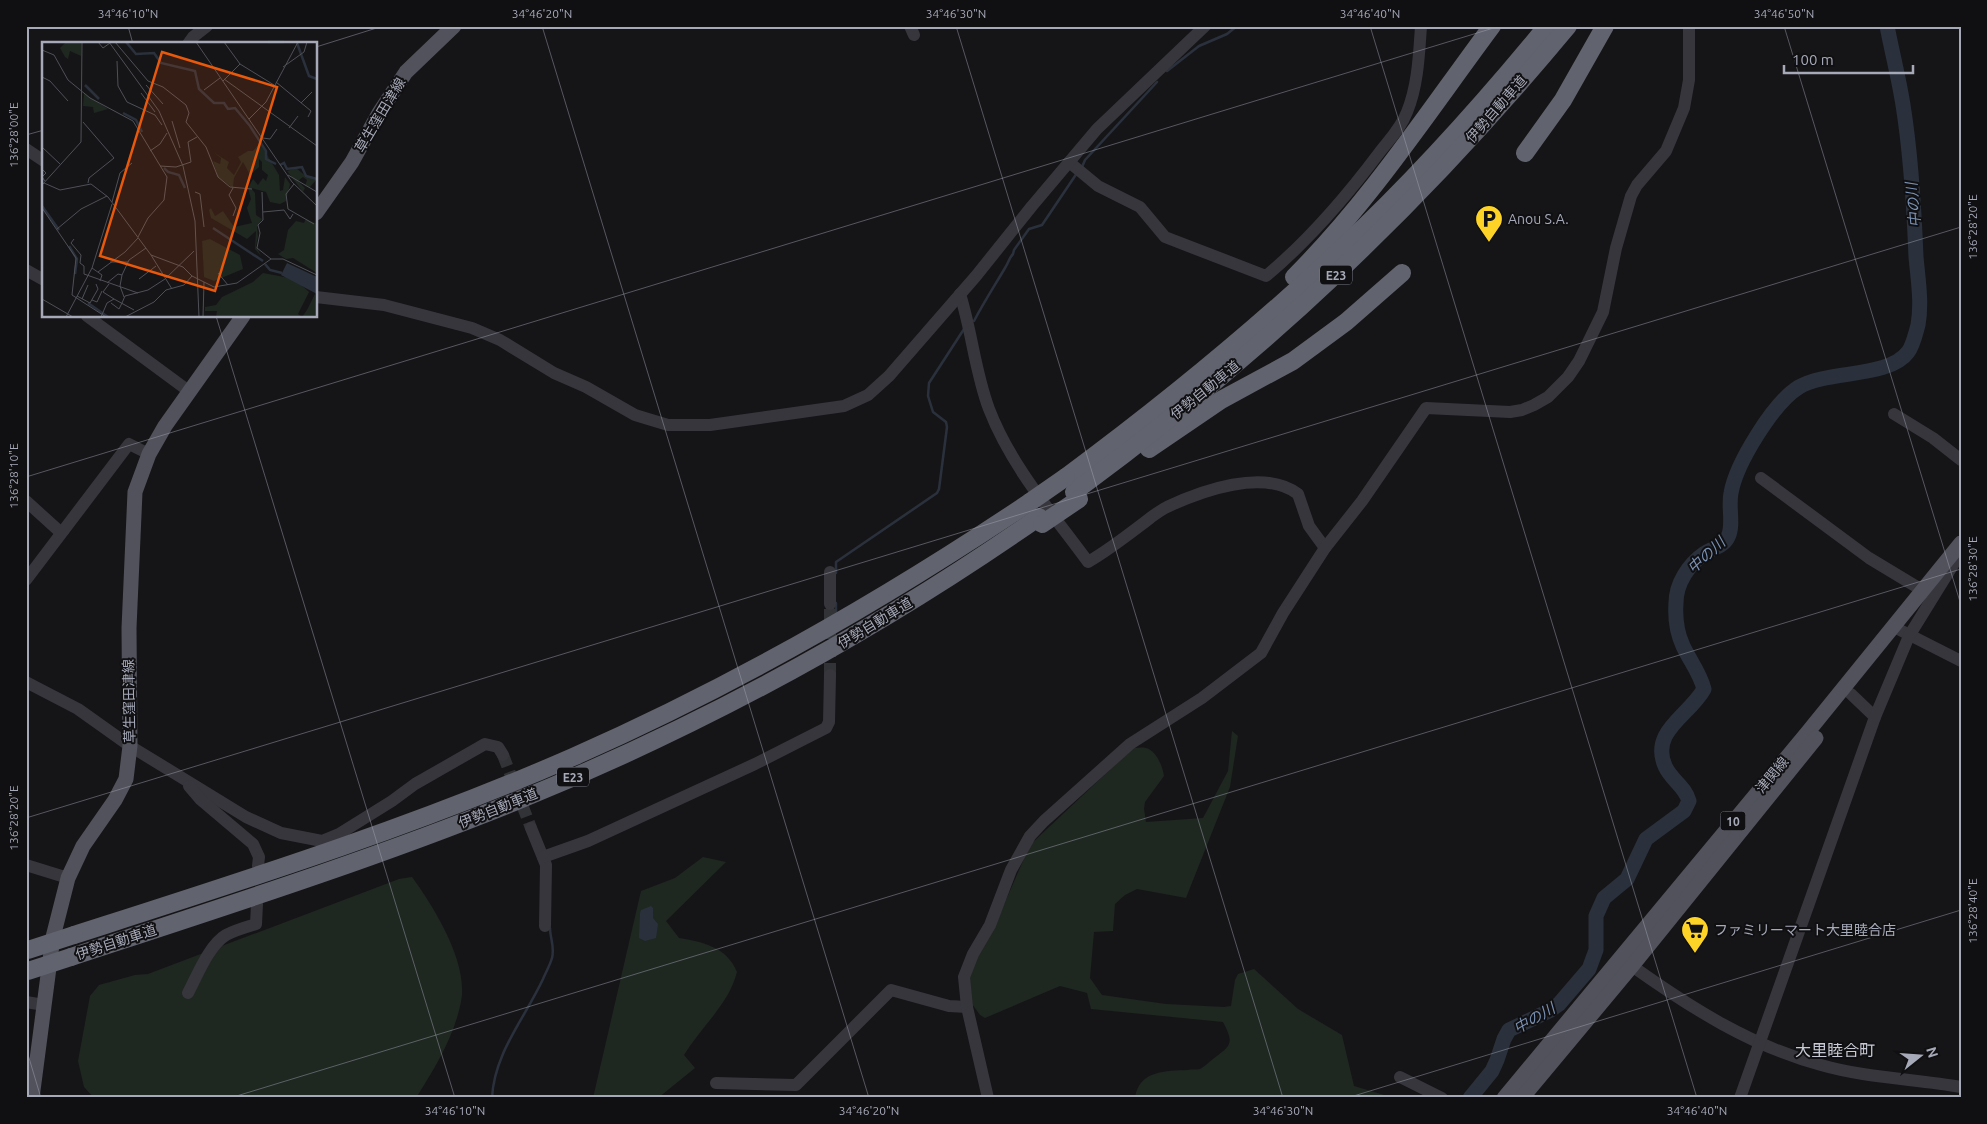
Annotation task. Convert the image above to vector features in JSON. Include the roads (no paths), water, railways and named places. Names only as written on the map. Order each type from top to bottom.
[{"type":"highway","points":[[1199,374],[1208,362],[1291,280],[1343,225],[1428,116],[1492,26]]},
{"type":"highway","name":"伊勢自動車道","points":[[1073,489],[1124,434],[1199,374],[1292,294],[1343,247],[1451,138],[1547,26]]},
{"type":"highway","name":"伊勢自動車道","points":[[27,971],[244,900],[367,857],[517,801],[581,774],[657,738],[828,651],[978,560],[1037,515],[1135,446],[1233,368],[1354,258],[1462,149],[1568,26]]},
{"type":"highway","points":[[1525,153],[1562,100],[1605,26]]},
{"type":"highway","points":[[1037,515],[1073,489],[1122,467],[1221,400],[1293,361],[1346,322],[1402,273]]},
{"type":"highway","name":"伊勢自動車道","points":[[27,951],[367,838],[454,806],[573,757],[729,682],[826,630],[962,548],[1037,515]]},
{"type":"main road","name":"草生窪田津線","points":[[318,210],[352,162],[379,113],[406,72],[454,26]]},
{"type":"main road","name":"草生窪田津線","points":[[32,1098],[53,937],[68,878],[83,846],[115,800],[126,779],[130,746],[129,628],[135,492],[149,454],[165,426],[242,318]]},
{"type":"main road","name":"津関線","points":[[1522,1098],[1627,961],[1902,632],[1922,590],[1961,543]]},
{"type":"main road","name":"津関線","points":[[1504,1098],[1627,961],[1902,632],[1959,557]]},
{"type":"street","points":[[189,42],[207,26]]},
{"type":"street","points":[[318,297],[384,305],[472,328],[500,340],[554,373],[586,387],[635,415],[668,425],[690,426],[834,408],[862,399],[875,390],[889,376],[960,294],[1076,168],[1116,111],[1205,26]]},
{"type":"street","points":[[1076,168],[1098,186],[1140,207],[1164,237],[1182,246],[1266,276],[1280,264],[1335,206],[1371,164],[1403,121],[1415,86],[1421,26]]},
{"type":"street","points":[[988,1098],[964,986],[965,972],[973,954],[990,926],[1011,870],[1030,836],[1044,821],[1130,744],[1202,698],[1262,653],[1283,613],[1325,548],[1362,501],[1426,408],[1510,412],[1522,410],[1534,406],[1548,397],[1568,377],[1579,361],[1602,312],[1610,286],[1616,248],[1631,196],[1666,151],[1684,108],[1689,80],[1689,26]]},
{"type":"street","points":[[26,149],[42,160]]},
{"type":"street","points":[[26,270],[42,279]]},
{"type":"street","points":[[960,294],[970,328],[975,359],[985,397],[1000,434],[1015,463],[1088,562],[1166,507],[1216,488],[1260,482],[1281,484],[1298,494],[1309,526],[1325,548]]},
{"type":"street","points":[[90,318],[190,392]]},
{"type":"street","points":[[1894,414],[1933,438],[1961,460]]},
{"type":"street","points":[[26,580],[129,444],[149,454]]},
{"type":"street","points":[[1761,478],[1869,558],[1922,590]]},
{"type":"street","points":[[26,501],[58,530],[63,531]]},
{"type":"street","points":[[830,572],[830,604]]},
{"type":"street","points":[[1740,1098],[1875,717],[1902,632],[1961,660]]},
{"type":"street","points":[[543,857],[588,841],[755,764],[822,730],[829,722],[830,675]]},
{"type":"street","points":[[26,682],[78,709],[130,746],[186,782],[263,826],[281,833],[322,841],[339,834],[415,784],[485,744],[498,747],[503,755]]},
{"type":"street","points":[[1851,694],[1875,717]]},
{"type":"street","points":[[186,782],[201,800],[253,844],[259,857],[258,866]]},
{"type":"street","points":[[531,828],[547,872],[545,926]]},
{"type":"street","points":[[26,865],[68,878]]},
{"type":"street","points":[[188,993],[206,959],[220,940],[256,924],[257,904]]},
{"type":"street","points":[[1627,961],[1682,1001],[1759,1043],[1822,1065],[1961,1087]]},
{"type":"street","points":[[716,1083],[796,1086],[892,990],[949,1006],[968,1007]]},
{"type":"street","points":[[26,1002],[44,1005]]},
{"type":"street","points":[[1400,1077],[1442,1098]]},
{"type":"waterway","points":[[1167,71],[1199,46],[1227,34],[1237,26]]},
{"type":"waterway","name":"中の川","points":[[1470,1098],[1492,1071],[1509,1030],[1549,1011],[1559,1004],[1589,969],[1596,950],[1596,916],[1604,898],[1627,879],[1646,839],[1684,811],[1689,801],[1684,791],[1665,766],[1662,754],[1663,743],[1667,733],[1704,689],[1679,636],[1676,614],[1678,588],[1684,575],[1699,557],[1721,545],[1728,537],[1731,527],[1730,498],[1734,481],[1757,435],[1778,406],[1799,387],[1826,378],[1887,366],[1899,360],[1908,352],[1913,343],[1918,325],[1920,300],[1912,181],[1900,85],[1887,26]]},
{"type":"waterway","points":[[1082,167],[1085,160],[1157,82]]},
{"type":"waterway","points":[[974,321],[1014,250],[1029,229],[1042,225],[1077,173]]},
{"type":"waterway","points":[[836,573],[836,562],[937,493],[947,427],[946,422],[933,412],[928,396],[929,383],[964,329]]},
{"type":"waterway","points":[[836,603],[836,615]]},
{"type":"waterway","points":[[492,1098],[498,1066],[504,1051],[536,993],[551,961],[553,950],[550,928]]},
{"type":"tunnel","points":[[830,604],[830,675]]},
{"type":"tunnel","points":[[503,755],[531,828]]},
{"type":"place","name":"Anou S.A.","points":[[1489,243]]},
{"type":"place","name":"ファミリーマート大里睦合店","points":[[1695,954]]},
{"type":"district","name":"大里睦合町","points":[[1835,1050]]}]
